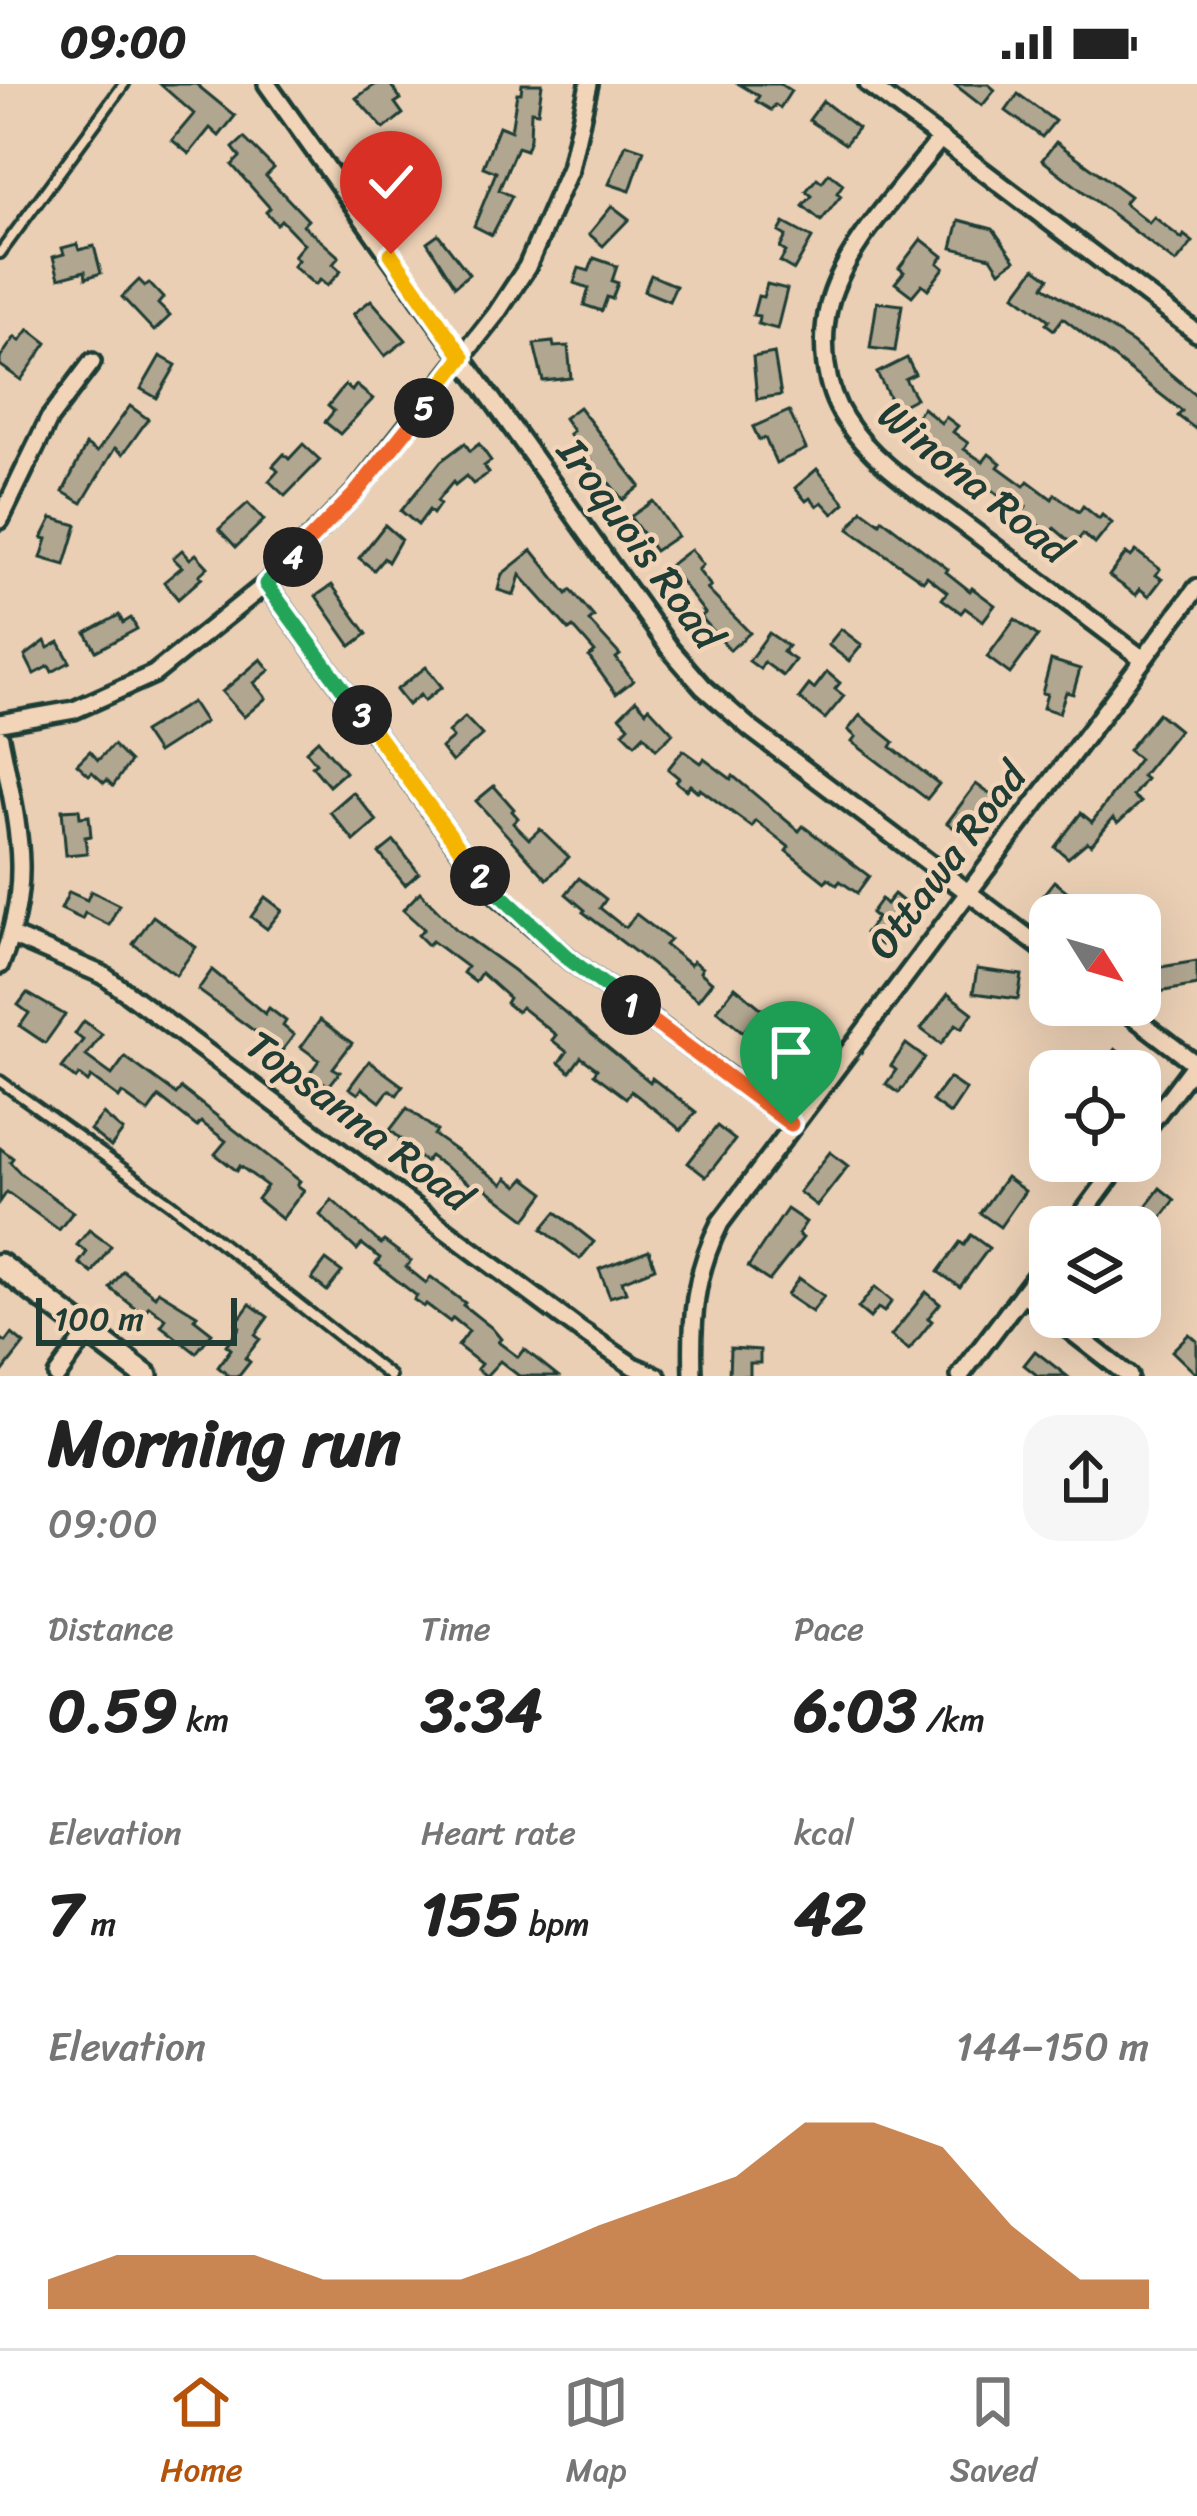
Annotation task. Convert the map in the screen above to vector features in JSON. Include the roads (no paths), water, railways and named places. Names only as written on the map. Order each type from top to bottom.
[{"type":"street","name":"Iroquois Road","points":[[267,84],[670,649],[703,687],[751,730],[1029,938]]},
{"type":"street","points":[[0,723],[74,710],[154,674],[266,584],[355,494],[463,357],[526,267],[570,168],[589,84]]},
{"type":"street","points":[[868,84],[1197,333]]},
{"type":"street","name":"Winona Road","points":[[940,139],[838,280],[829,304],[824,358],[836,401],[862,442],[885,464],[1143,659]]},
{"type":"street","points":[[0,520],[49,419],[92,362]]},
{"type":"street","points":[[266,584],[486,885],[569,959],[791,1124]]},
{"type":"street","name":"Ottawa Road","points":[[693,1376],[692,1315],[703,1256],[741,1190],[1197,588]]},
{"type":"street","points":[[0,738],[22,862],[19,914],[0,965]]},
{"type":"street","name":"Topsanna Road","points":[[12,936],[103,975],[581,1331],[633,1366],[657,1376]]},
{"type":"street","points":[[1146,1026],[1196,1063],[1161,1109]]},
{"type":"street","points":[[1088,1206],[1106,1182]]},
{"type":"street","points":[[0,1265],[146,1376]]},
{"type":"street","points":[[960,1376],[1029,1285]]},
{"type":"street","points":[[1023,1293],[1029,1298]]},
{"type":"street","points":[[57,1376],[88,1333]]},
{"type":"street","points":[[1080,1338],[1129,1376]]},
{"type":"lane","points":[[0,253],[124,84]]},
{"type":"lane","points":[[0,1081],[170,1203],[390,1376]]}]
